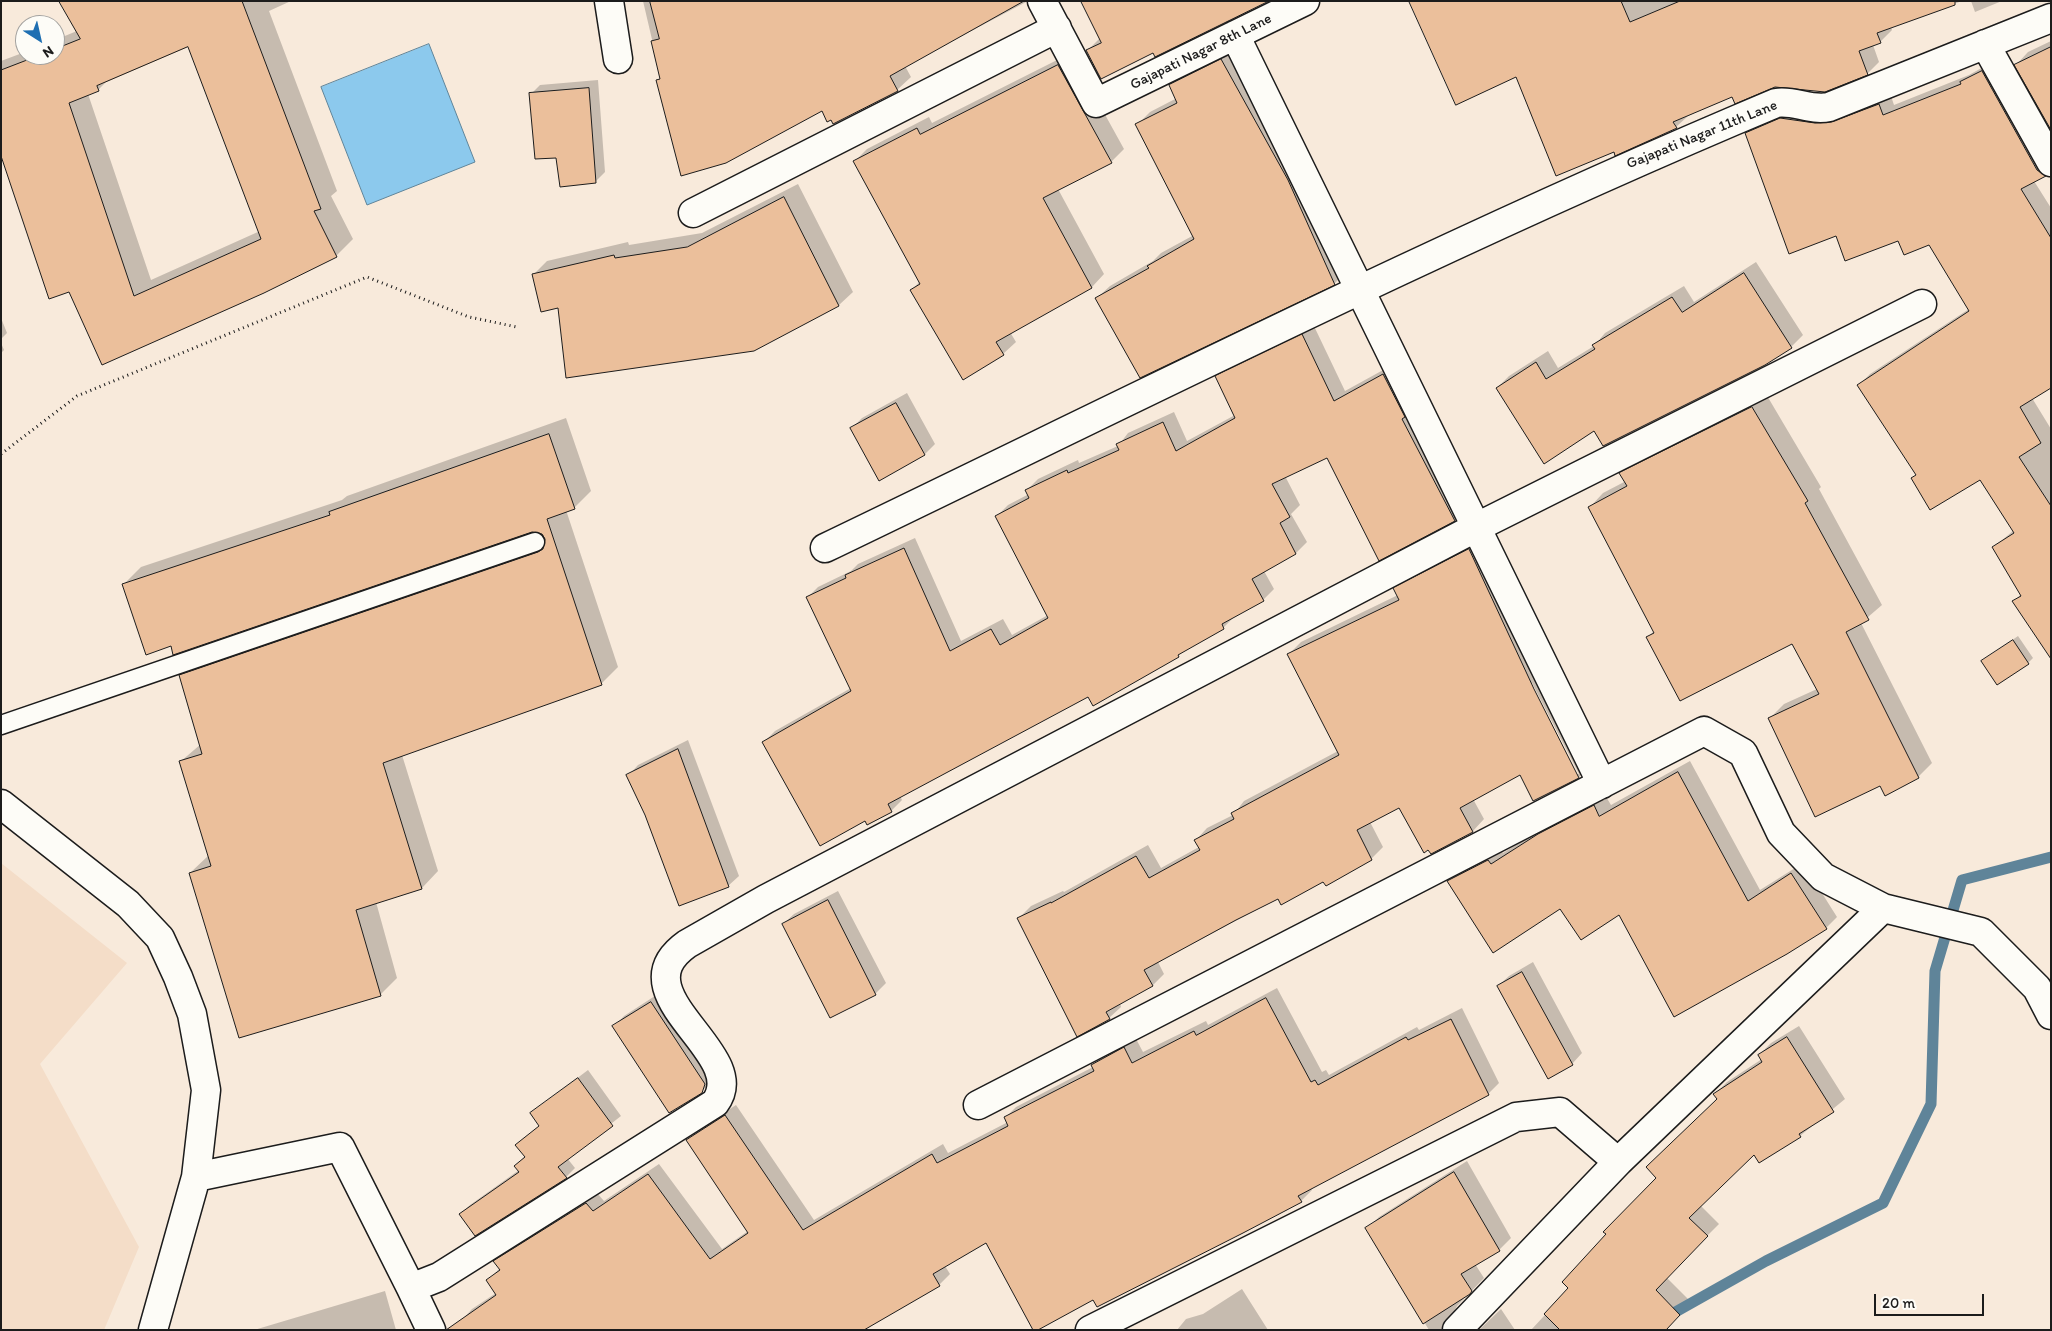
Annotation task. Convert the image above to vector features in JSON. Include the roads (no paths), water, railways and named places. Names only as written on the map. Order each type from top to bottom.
[{"type":"street","points":[[608,1],[618,59]]},
{"type":"street","points":[[693,213],[1057,28],[1042,1]]},
{"type":"street","name":"Gajapati Nagar 8th Lane","points":[[1057,28],[1096,103],[1305,1]]},
{"type":"street","name":"Gajapati Nagar 11th Lane","points":[[826,548],[1491,227],[1622,168],[1776,103],[1786,101],[1819,109],[1829,107],[2051,18]]},
{"type":"street","points":[[1235,35],[1602,784]]},
{"type":"street","points":[[1985,44],[2051,162]]},
{"type":"street","points":[[411,1288],[440,1277],[716,1103],[721,1096],[724,1086],[718,1068],[668,993],[668,963],[675,952],[766,900],[1475,528],[1922,304]]},
{"type":"street","points":[[978,1105],[1704,731],[1743,753],[1781,833],[1823,877],[1883,908],[1981,932],[2037,988],[2051,1015]]},
{"type":"street","points":[[1,804],[128,904],[160,938],[192,1014],[206,1090],[196,1177],[152,1330]]},
{"type":"street","points":[[1457,1330],[1618,1162],[1883,908]]},
{"type":"street","points":[[1090,1330],[1516,1117],[1560,1112],[1618,1162]]},
{"type":"street","points":[[196,1177],[340,1147],[431,1330]]},
{"type":"lane","points":[[1,725],[534,542]]},
{"type":"water","points":[[429,44],[475,162],[367,205],[321,87]]},
{"type":"waterway","points":[[1663,1319],[1766,1261],[1883,1203],[1931,1104],[1935,971],[1962,880],[2051,857]]}]
